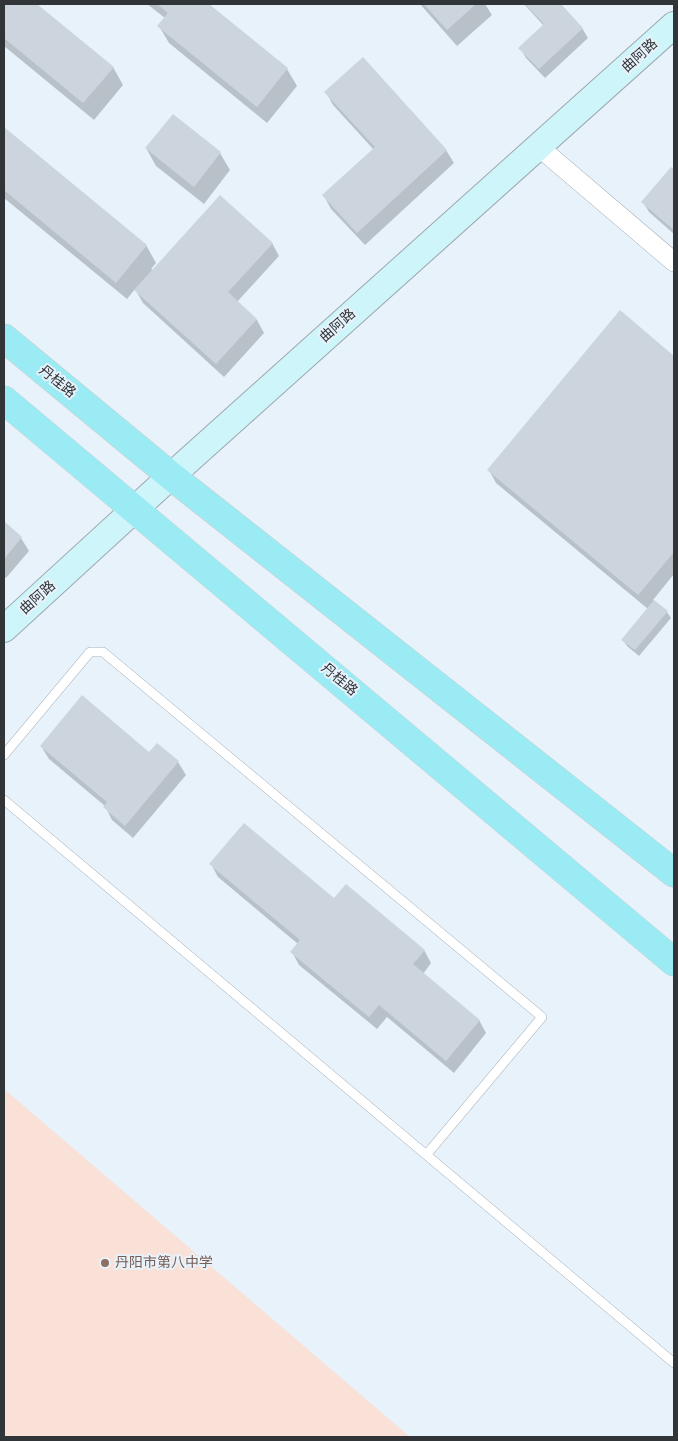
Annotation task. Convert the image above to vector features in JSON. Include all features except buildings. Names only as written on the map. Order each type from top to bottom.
[{"type":"main road","name":"丹桂路","points":[[4,338],[170,476],[674,873]]},
{"type":"main road","name":"丹桂路","points":[[4,400],[674,962]]},
{"type":"street","name":"曲阿路","points":[[4,629],[170,476],[674,25]]},
{"type":"street","points":[[539,147],[674,262]]},
{"type":"lane","points":[[4,755],[90,652],[103,652],[542,1017],[427,1154]]},
{"type":"lane","points":[[4,800],[674,1363]]},
{"type":"shaded area","name":"丹阳市第八中学","points":[[4,1089],[410,1437],[4,1437]]},
{"type":"place","name":"丹阳市第八中学","points":[[105,1263]]}]
